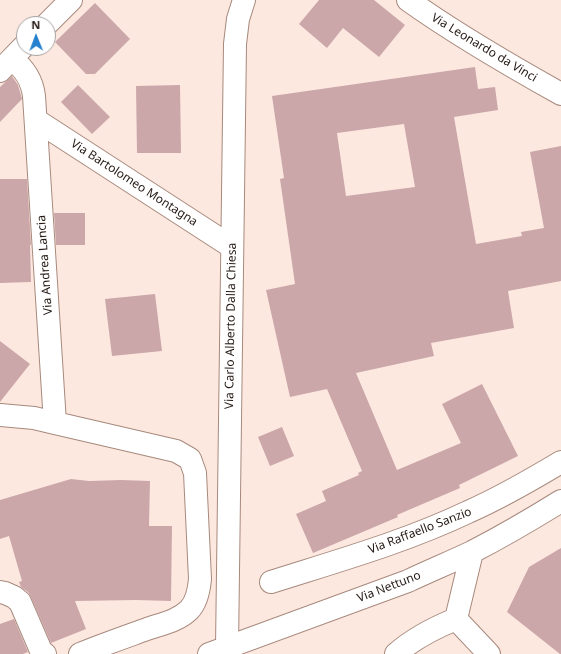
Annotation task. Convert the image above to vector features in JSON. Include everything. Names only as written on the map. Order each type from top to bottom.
[{"type":"street","points":[[55,16],[71,0]]},
{"type":"street","name":"Via Leonardo da Vinci","points":[[408,0],[478,47],[561,94]]},
{"type":"street","name":"Via Carlo Alberto Dalla Chiesa","points":[[218,651],[232,247],[235,44],[238,19],[243,2]]},
{"type":"street","name":"Via Andrea Lancia","points":[[12,59],[19,65],[30,80],[34,96],[55,422]]},
{"type":"street","name":"Via Bartolomeo Montagna","points":[[36,120],[232,247]]},
{"type":"street","points":[[0,415],[34,418],[55,422],[168,448],[190,459],[195,473],[200,579],[194,604],[189,610],[177,618],[80,654]]},
{"type":"street","name":"Via Raffaello Sanzio","points":[[271,582],[380,547],[472,511],[561,462]]},
{"type":"street","name":"Via Nettuno","points":[[218,651],[408,581],[472,552],[519,527],[561,501]]},
{"type":"street","points":[[456,619],[472,552]]},
{"type":"street","points":[[0,592],[14,597],[20,602],[41,651],[45,654]]},
{"type":"street","points":[[396,654],[406,645],[422,635],[456,619]]},
{"type":"street","points":[[456,619],[489,654]]},
{"type":"building","points":[[319,0],[374,0],[405,25],[379,57],[343,28],[327,48],[299,24]]},
{"type":"building","points":[[95,3],[130,39],[95,74],[86,74],[56,43],[56,41]]},
{"type":"building","points":[[475,67],[478,89],[495,87],[498,110],[454,117],[476,244],[522,236],[521,232],[544,228],[530,152],[561,146],[561,281],[508,291],[514,328],[431,343],[434,356],[356,373],[397,470],[461,443],[442,404],[482,384],[518,456],[459,485],[460,488],[397,515],[398,517],[313,553],[296,514],[326,501],[322,491],[359,475],[358,473],[362,471],[327,389],[290,397],[266,290],[295,284],[280,179],[284,178],[272,96]],"holes":[[[404,124],[415,187],[346,196],[337,133]]]},
{"type":"building","points":[[12,76],[18,85],[22,99],[0,122],[0,87]]},
{"type":"building","points":[[78,85],[110,117],[92,134],[61,102]]},
{"type":"building","points":[[180,85],[181,153],[137,153],[136,86]]},
{"type":"building","points":[[0,179],[27,179],[31,245],[31,282],[0,283]]},
{"type":"building","points":[[54,213],[85,213],[85,245],[56,245]]},
{"type":"building","points":[[155,294],[162,351],[112,356],[105,299]]},
{"type":"building","points":[[0,341],[30,364],[0,402]]},
{"type":"building","points":[[282,427],[294,456],[270,466],[258,437]]},
{"type":"building","points":[[71,479],[89,481],[150,481],[149,526],[172,526],[171,601],[75,601],[86,629],[51,643],[31,597],[28,592],[21,587],[19,582],[22,581],[9,536],[0,539],[0,500]]},
{"type":"building","points":[[561,548],[560,654],[507,612],[529,567]]},
{"type":"building","points":[[14,619],[28,652],[23,654],[0,654],[0,624]]}]
